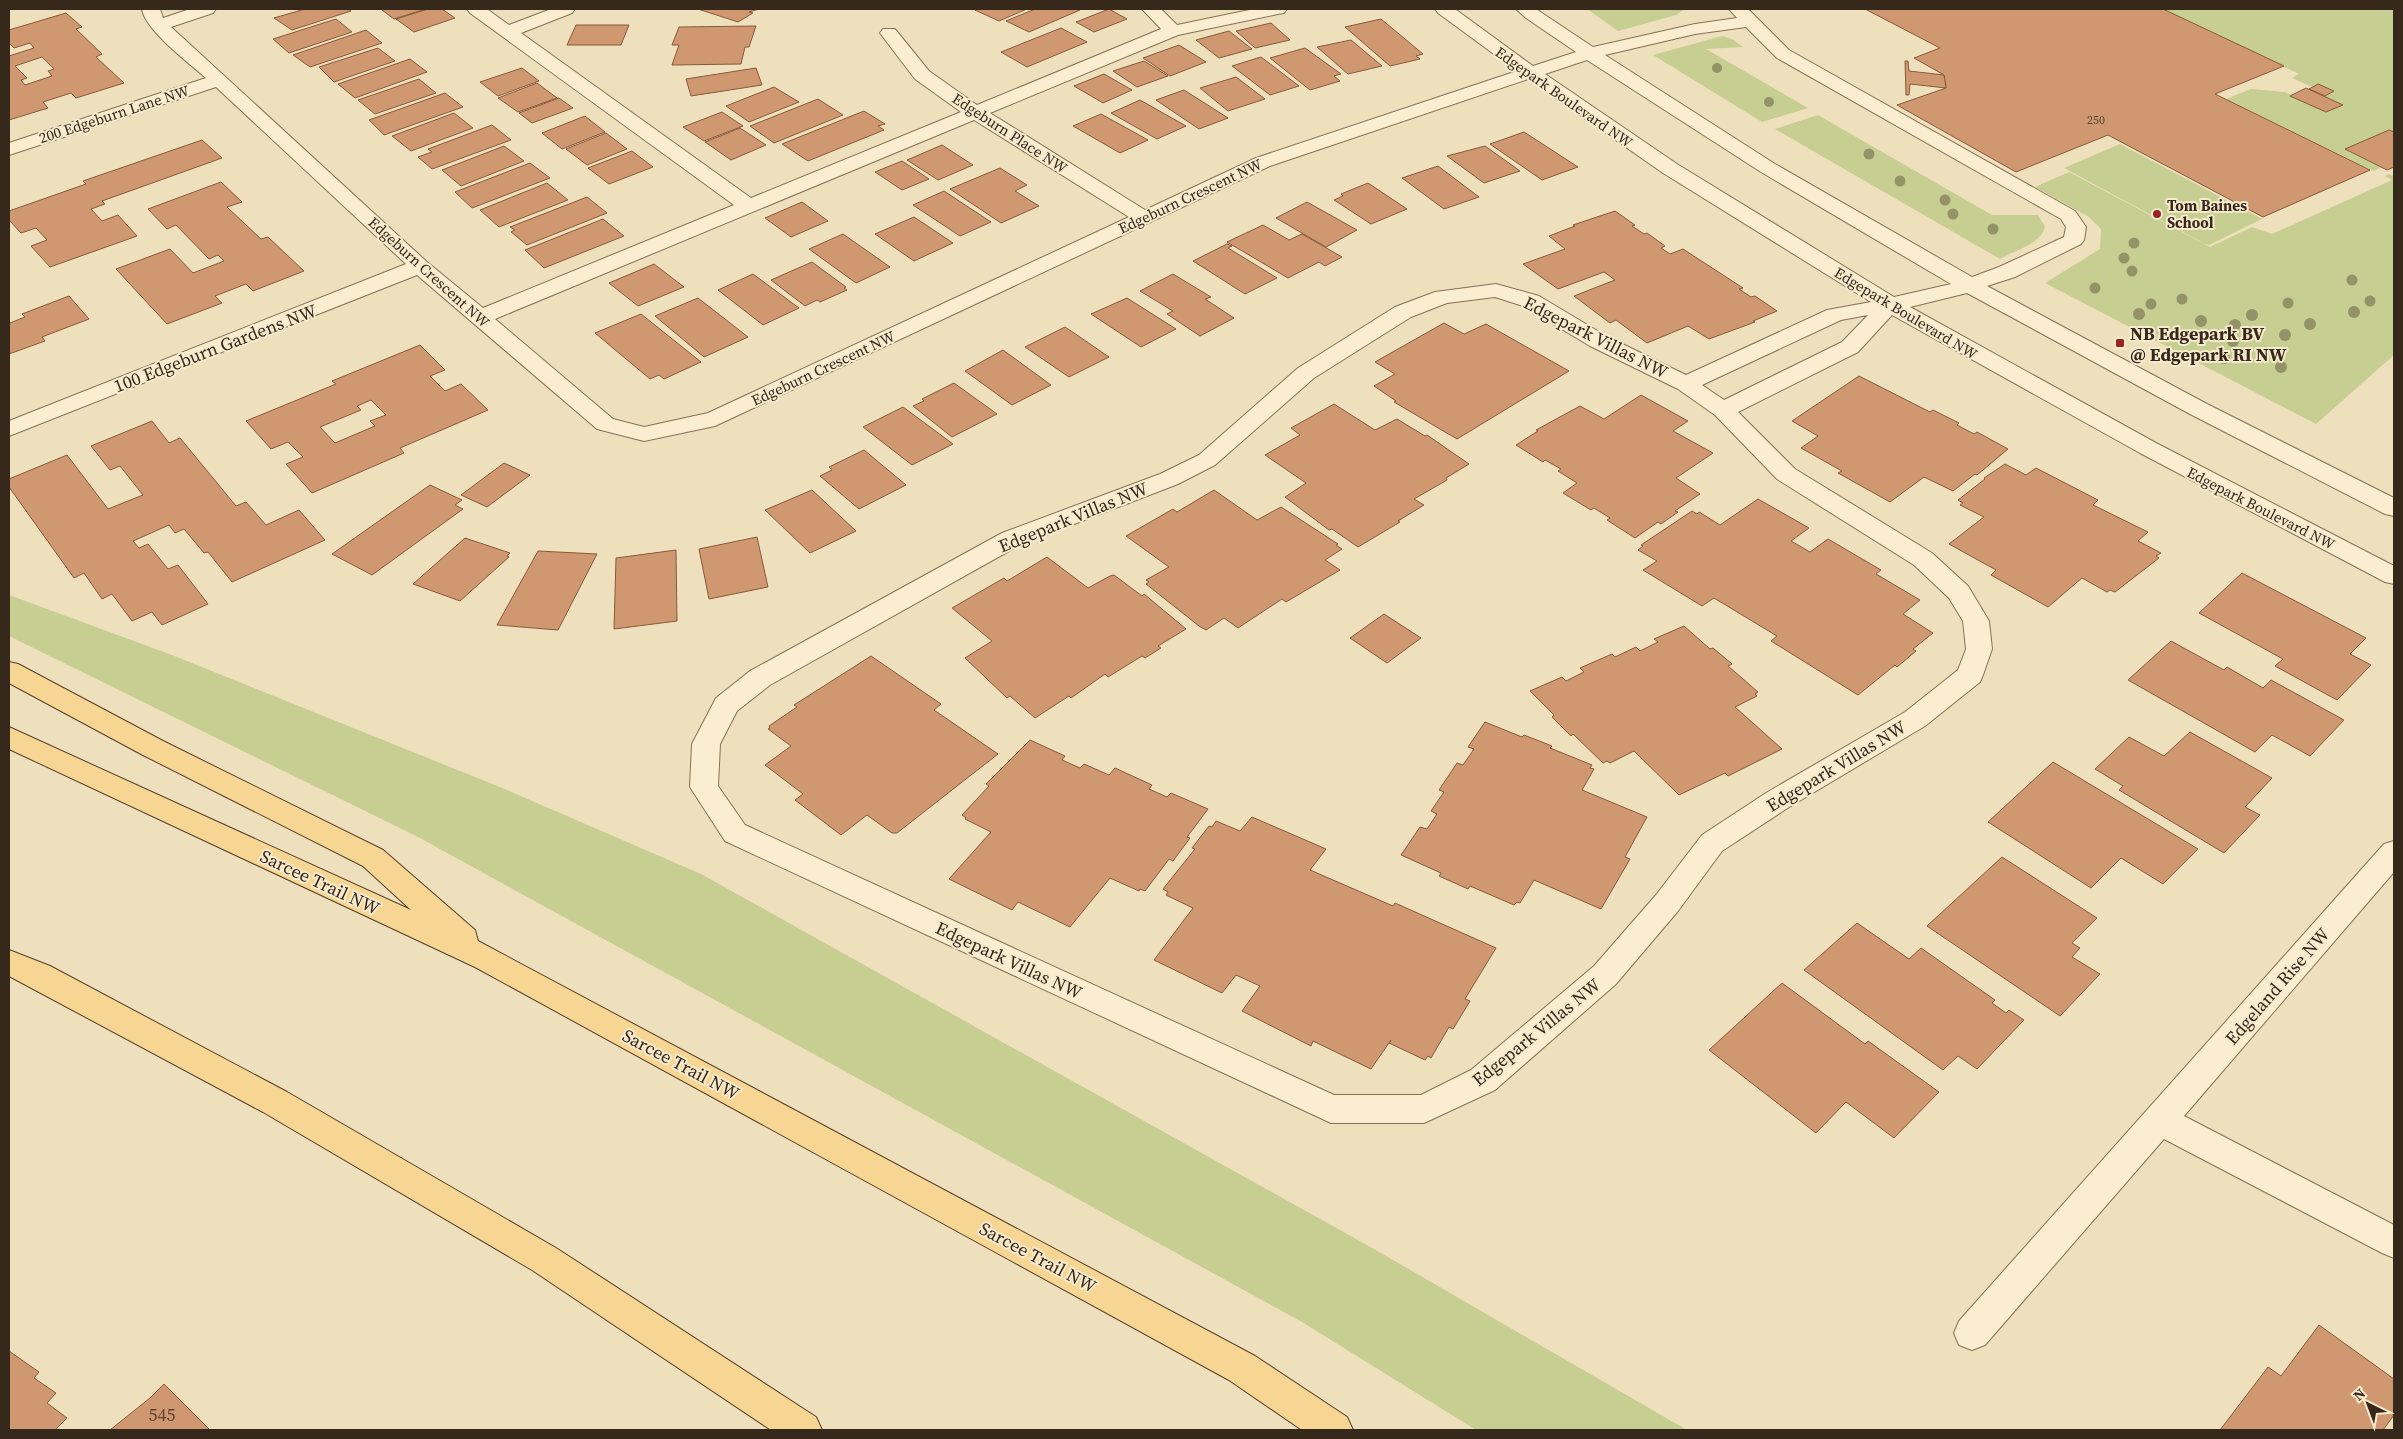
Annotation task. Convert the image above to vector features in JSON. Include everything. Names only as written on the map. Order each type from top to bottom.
[{"type":"main road","points":[[9,671],[161,752],[373,858],[486,958]]},
{"type":"main road","name":"Sarcee Trail NW","points":[[9,737],[486,958],[1242,1368],[1334,1430]]},
{"type":"main road","points":[[9,962],[39,975],[274,1102],[536,1254],[803,1430]]},
{"type":"street","name":"Edgeburn Crescent NW","points":[[155,17],[207,9]]},
{"type":"street","points":[[476,9],[748,205]]},
{"type":"street","points":[[509,31],[566,9]]},
{"type":"street","points":[[1151,9],[1173,31]]},
{"type":"street","points":[[480,317],[1173,31],[1278,9]]},
{"type":"street","name":"Edgepark Boulevard NW","points":[[1444,9],[1528,73],[1656,161],[1890,305],[2104,425],[2394,576]]},
{"type":"street","points":[[1525,9],[1625,79],[1735,148],[1968,286],[2092,354],[2394,508]]},
{"type":"street","name":"Edgeburn Crescent NW","points":[[155,17],[219,80],[420,266],[605,424],[644,434],[714,419],[1263,162],[1590,53],[1695,30],[1744,15]]},
{"type":"street","name":"Edgepark Villas NW","points":[[1686,384],[1835,316],[1968,286],[2014,270],[2074,240],[2076,227],[2068,215],[1783,54],[1744,15]]},
{"type":"street","name":"Edgeburn Place NW","points":[[889,33],[922,75],[974,112],[1144,218]]},
{"type":"street","name":"200 Edgeburn Lane NW","points":[[9,149],[219,80]]},
{"type":"street","name":"100 Edgeburn Gardens NW","points":[[9,429],[420,266]]},
{"type":"street","name":"Edgepark Villas NW","points":[[1496,290],[1531,301],[1598,341],[1686,384],[1723,410],[1786,474],[1923,559],[1959,592],[1976,621],[1979,649],[1970,675],[1916,719],[1776,801],[1712,843],[1667,903],[1605,975],[1483,1080],[1424,1109],[1331,1109],[735,833],[704,787],[706,744],[726,705],[760,678],[1010,539],[1169,479],[1207,460],[1306,373],[1403,312],[1443,297],[1496,290]]},
{"type":"street","points":[[1723,410],[1850,347],[1890,305]]},
{"type":"street","name":"Edgeland Rise NW","points":[[1972,1333],[2394,852]]},
{"type":"street","points":[[2160,1120],[2394,1242]]},
{"type":"green space","points":[[1587,9],[1685,9],[1676,15],[1618,31]]},
{"type":"green space","points":[[2163,9],[2394,9],[2394,132],[2389,130],[2346,149],[2382,167],[2374,171],[2226,99],[2251,89],[2285,92],[2326,112],[2342,105],[2324,96],[2334,91],[2318,84],[2312,87],[2292,78],[2299,74]]},
{"type":"green space","points":[[1722,36],[1732,39],[1743,47],[1706,49],[1808,108],[1762,122],[1653,55]]},
{"type":"green space","points":[[1818,115],[1992,215],[2038,215],[2045,227],[2042,233],[2033,242],[2000,259],[1775,129]]},
{"type":"green space","points":[[2120,144],[2262,219],[2209,245],[2205,244],[2064,168]]},
{"type":"green space","points":[[2069,172],[2210,247],[2252,227],[2272,234],[2392,180],[2385,176],[2389,174],[2394,176],[2394,355],[2316,424],[2045,283],[2100,249],[2101,229],[2089,217],[2035,187]]},
{"type":"green space","points":[[9,595],[172,655],[500,787],[701,874],[1374,1249],[1687,1430],[1476,1430],[1302,1322],[418,837],[9,636]]},
{"type":"building","points":[[305,9],[348,9],[351,11],[292,30],[274,18]]},
{"type":"building","points":[[426,9],[394,19],[382,10]]},
{"type":"building","points":[[428,9],[442,9],[455,18],[414,32],[396,19]]},
{"type":"building","points":[[698,9],[759,9],[749,12],[753,13],[738,22]]},
{"type":"building","points":[[1027,9],[999,21],[975,10]]},
{"type":"building","points":[[1035,9],[1080,10],[1029,32],[1006,21]]},
{"type":"building","points":[[1109,9],[1127,19],[1094,32],[1076,22]]},
{"type":"building","points":[[1865,9],[2163,9],[2284,66],[2215,94],[2370,170],[2263,217],[2108,135],[2016,172],[1897,105],[1946,88],[1944,75],[1914,58],[1940,48]]},
{"type":"building","points":[[66,13],[82,27],[76,29],[102,54],[96,57],[124,83],[76,98],[71,93],[43,102],[48,108],[9,120],[9,56],[34,48],[30,43],[14,48],[9,43],[9,30]],"holes":[[[42,57],[54,69],[48,71],[52,76],[25,85],[21,80],[27,78],[15,66]]]},
{"type":"building","points":[[336,19],[352,32],[289,53],[273,39]]},
{"type":"building","points":[[1381,19],[1423,54],[1416,56],[1420,59],[1390,66],[1345,27]]},
{"type":"building","points":[[1271,23],[1290,40],[1255,48],[1236,31]]},
{"type":"building","points":[[576,25],[629,25],[621,45],[567,45]]},
{"type":"building","points":[[756,26],[749,47],[745,47],[741,64],[672,65],[679,45],[672,45],[679,27]]},
{"type":"building","points":[[1061,28],[1087,42],[1027,67],[1001,52]]},
{"type":"building","points":[[366,30],[382,43],[310,67],[293,55]]},
{"type":"building","points":[[1229,31],[1252,49],[1219,58],[1196,40]]},
{"type":"building","points":[[1351,40],[1382,66],[1348,74],[1317,47]]},
{"type":"building","points":[[1179,45],[1206,62],[1170,76],[1143,58]]},
{"type":"building","points":[[378,48],[395,61],[334,82],[319,67]]},
{"type":"building","points":[[1305,48],[1341,74],[1334,76],[1340,81],[1310,90],[1270,58]]},
{"type":"building","points":[[1261,57],[1299,86],[1270,95],[1232,66]]},
{"type":"building","points":[[410,59],[427,72],[355,98],[338,84]]},
{"type":"building","points":[[1144,61],[1168,76],[1137,87],[1113,71]]},
{"type":"building","points":[[1905,61],[1908,61],[1909,71],[1944,75],[1946,88],[1910,84],[1909,95],[1906,95]]},
{"type":"building","points":[[522,68],[539,81],[498,96],[480,82]]},
{"type":"building","points":[[756,68],[762,85],[691,96],[686,79]]},
{"type":"building","points":[[1104,74],[1132,90],[1103,103],[1074,86]]},
{"type":"building","points":[[1236,77],[1265,99],[1228,111],[1200,88]]},
{"type":"building","points":[[419,79],[436,93],[375,114],[358,100]]},
{"type":"building","points":[[537,83],[557,98],[518,112],[498,98]]},
{"type":"building","points":[[2318,84],[2334,91],[2325,96],[2309,89]]},
{"type":"building","points":[[774,87],[799,102],[749,122],[726,106]]},
{"type":"building","points":[[2306,88],[2343,105],[2326,112],[2290,96]]},
{"type":"building","points":[[1184,90],[1228,118],[1199,129],[1156,100]]},
{"type":"building","points":[[445,93],[463,107],[384,135],[369,120]]},
{"type":"building","points":[[559,98],[573,108],[532,123],[519,113]]},
{"type":"building","points":[[818,99],[843,115],[774,143],[750,126]]},
{"type":"building","points":[[1140,100],[1186,126],[1157,139],[1111,113]]},
{"type":"building","points":[[864,111],[885,124],[878,126],[884,130],[808,161],[782,144]]},
{"type":"building","points":[[722,112],[743,126],[704,141],[683,127]]},
{"type":"building","points":[[454,113],[473,128],[411,151],[392,136]]},
{"type":"building","points":[[1101,114],[1148,140],[1120,153],[1073,126]]},
{"type":"building","points":[[585,116],[605,132],[562,149],[542,133]]},
{"type":"building","points":[[492,125],[511,140],[432,169],[418,157],[432,152],[428,149]]},
{"type":"building","points":[[740,128],[766,145],[731,160],[705,142]]},
{"type":"building","points":[[2389,130],[2394,132],[2394,167],[2387,170],[2345,149]]},
{"type":"building","points":[[1524,132],[1578,167],[1542,180],[1490,144]]},
{"type":"building","points":[[606,133],[627,149],[587,165],[566,149]]},
{"type":"building","points":[[202,140],[222,158],[102,201],[105,204],[91,209],[102,221],[118,215],[137,236],[50,267],[31,246],[47,240],[36,228],[21,233],[9,220],[9,211],[86,184],[83,181]]},
{"type":"building","points":[[942,145],[973,165],[938,180],[907,160]]},
{"type":"building","points":[[504,146],[524,161],[461,186],[442,170]]},
{"type":"building","points":[[1485,146],[1520,171],[1484,183],[1447,156]]},
{"type":"building","points":[[632,151],[653,167],[609,184],[588,168]]},
{"type":"building","points":[[902,161],[929,179],[902,190],[875,172]]},
{"type":"building","points":[[530,163],[550,178],[472,208],[455,192]]},
{"type":"building","points":[[1438,166],[1479,197],[1444,209],[1402,178]]},
{"type":"building","points":[[1000,168],[1027,185],[1015,191],[1039,206],[1001,223],[950,189]]},
{"type":"building","points":[[221,182],[242,202],[227,207],[261,239],[268,237],[304,271],[253,291],[246,284],[215,296],[222,303],[167,324],[116,269],[170,249],[193,273],[224,261],[218,255],[209,259],[176,225],[167,229],[148,209]]},
{"type":"building","points":[[547,183],[568,200],[499,227],[480,210]]},
{"type":"building","points":[[1368,183],[1407,209],[1371,224],[1334,200],[1343,196],[1341,194]]},
{"type":"building","points":[[944,191],[991,222],[960,236],[913,205]]},
{"type":"building","points":[[587,197],[607,213],[527,245],[511,232],[515,230],[510,227]]},
{"type":"building","points":[[802,202],[828,221],[791,237],[765,218]]},
{"type":"building","points":[[1307,202],[1357,230],[1326,247],[1276,218]]},
{"type":"building","points":[[1615,211],[1635,225],[1632,226],[1644,234],[1647,233],[1665,246],[1661,248],[1670,254],[1683,249],[1743,288],[1739,289],[1751,297],[1755,296],[1777,311],[1753,321],[1755,322],[1709,339],[1688,326],[1647,343],[1616,320],[1610,323],[1574,296],[1615,280],[1604,272],[1558,289],[1523,264],[1565,249],[1549,236],[1575,226],[1573,225]]},
{"type":"building","points":[[914,217],[953,243],[914,261],[875,234]]},
{"type":"building","points":[[603,219],[624,236],[544,268],[525,250]]},
{"type":"building","points":[[1263,225],[1289,240],[1302,234],[1342,257],[1325,266],[1319,262],[1288,278],[1227,242]]},
{"type":"building","points":[[843,234],[890,267],[856,283],[809,249]]},
{"type":"building","points":[[1227,244],[1232,246],[1228,248],[1277,278],[1245,294],[1193,261]]},
{"type":"building","points":[[812,262],[846,287],[844,288],[847,290],[820,302],[817,300],[805,306],[771,280]]},
{"type":"building","points":[[654,264],[684,287],[638,306],[609,283]]},
{"type":"building","points":[[753,274],[799,308],[763,325],[718,290]]},
{"type":"building","points":[[1173,274],[1211,297],[1205,299],[1234,318],[1200,336],[1167,314],[1173,311],[1140,291]]},
{"type":"building","points":[[69,296],[89,319],[42,337],[45,341],[9,354],[9,321],[10,323],[25,317],[22,314]]},
{"type":"building","points":[[698,298],[748,337],[704,357],[655,316]]},
{"type":"building","points":[[1127,298],[1176,329],[1141,347],[1091,314]]},
{"type":"building","points":[[641,314],[701,362],[664,379],[659,375],[650,379],[595,333]]},
{"type":"building","points":[[1444,323],[1464,334],[1486,324],[1569,371],[1457,439],[1394,402],[1396,401],[1374,386],[1395,374],[1375,362]]},
{"type":"building","points":[[1065,327],[1109,357],[1069,377],[1025,347]]},
{"type":"building","points":[[420,345],[445,370],[430,376],[445,391],[461,384],[488,410],[400,448],[404,453],[312,493],[286,464],[303,457],[288,442],[271,449],[246,421],[336,384],[332,381]],"holes":[[[371,400],[386,415],[370,421],[375,426],[335,443],[320,427],[361,410],[357,406]]]},
{"type":"building","points":[[1003,350],[1051,385],[1012,405],[965,371]]},
{"type":"building","points":[[1859,376],[1930,412],[1933,410],[1959,423],[1957,425],[1974,434],[1977,432],[2008,449],[1977,475],[1975,474],[1953,491],[1924,477],[1890,502],[1838,473],[1842,471],[1801,448],[1818,436],[1792,421]]},
{"type":"building","points":[[954,383],[997,414],[952,437],[913,406],[924,401],[922,399]]},
{"type":"building","points":[[1641,395],[1688,421],[1673,431],[1713,453],[1676,478],[1700,494],[1675,511],[1678,512],[1661,524],[1658,522],[1635,538],[1607,520],[1610,518],[1594,508],[1591,510],[1563,493],[1577,483],[1558,471],[1561,469],[1545,460],[1543,462],[1516,445],[1538,431],[1536,430],[1580,406],[1604,419]]},
{"type":"building","points":[[1334,404],[1375,430],[1397,419],[1425,436],[1427,435],[1469,464],[1446,478],[1447,480],[1414,499],[1424,505],[1358,547],[1332,529],[1329,530],[1285,497],[1306,483],[1265,455],[1300,435],[1291,428]]},
{"type":"building","points":[[903,407],[953,444],[912,465],[863,427]]},
{"type":"building","points":[[152,421],[169,443],[180,438],[236,506],[246,502],[266,525],[299,510],[325,540],[232,582],[208,552],[204,553],[184,529],[175,533],[169,525],[133,541],[139,548],[148,544],[168,569],[178,565],[208,604],[162,625],[152,612],[132,621],[112,594],[102,599],[84,573],[74,578],[9,487],[9,479],[67,455],[108,509],[143,495],[120,466],[110,470],[91,446]]},
{"type":"building","points":[[864,450],[906,485],[859,509],[820,476],[832,470],[829,467]]},
{"type":"building","points":[[504,463],[530,475],[487,507],[461,495]]},
{"type":"building","points":[[2005,464],[2026,475],[2036,468],[2098,500],[2093,505],[2148,532],[2138,541],[2161,553],[2156,556],[2159,558],[2115,592],[2110,590],[2107,592],[2082,578],[2048,607],[1991,575],[1996,570],[1949,544],[1984,517],[1960,505],[1963,503],[1958,500],[1984,478]]},
{"type":"building","points":[[430,485],[462,500],[455,505],[463,509],[372,575],[332,554]]},
{"type":"building","points":[[812,490],[856,531],[810,553],[765,510]]},
{"type":"building","points":[[1214,490],[1257,520],[1281,507],[1338,544],[1336,545],[1342,549],[1325,560],[1340,570],[1286,602],[1282,599],[1238,628],[1224,618],[1206,630],[1199,626],[1146,584],[1149,582],[1146,580],[1169,567],[1126,536],[1173,509],[1177,512]]},
{"type":"building","points":[[1758,499],[1809,528],[1791,541],[1810,552],[1828,539],[1881,570],[1876,574],[1920,600],[1903,614],[1933,633],[1913,649],[1916,651],[1897,667],[1895,665],[1858,695],[1771,641],[1777,636],[1714,598],[1702,606],[1643,570],[1657,561],[1638,550],[1643,546],[1641,545],[1692,511],[1697,514],[1699,512],[1720,525]]},
{"type":"building","points":[[757,537],[768,587],[709,599],[699,549]]},
{"type":"building","points":[[465,538],[510,553],[507,556],[509,557],[460,601],[413,584]]},
{"type":"building","points":[[676,550],[677,621],[614,629],[616,558]]},
{"type":"building","points":[[538,551],[597,554],[558,630],[497,625]]},
{"type":"building","points":[[1047,557],[1088,588],[1114,575],[1142,596],[1144,594],[1186,629],[1158,646],[1161,648],[1145,658],[1142,656],[1108,677],[1105,674],[1071,698],[1069,696],[1035,718],[1010,696],[1007,698],[965,658],[992,641],[952,608],[1004,578],[1007,581]]},
{"type":"building","points":[[2242,573],[2366,638],[2350,654],[2371,665],[2337,700],[2275,666],[2283,659],[2199,613]]},
{"type":"building","points":[[1384,614],[1421,638],[1387,663],[1350,638]]},
{"type":"building","points":[[1684,626],[1710,649],[1713,648],[1732,664],[1728,666],[1758,692],[1755,694],[1757,696],[1735,707],[1782,749],[1728,776],[1725,773],[1679,795],[1634,751],[1610,763],[1607,761],[1603,763],[1573,734],[1571,736],[1552,717],[1554,715],[1530,691],[1562,677],[1566,681],[1584,672],[1580,668],[1612,654],[1615,657],[1636,647],[1640,651],[1658,642],[1654,639]]},
{"type":"building","points":[[2171,641],[2224,670],[2227,667],[2263,688],[2271,680],[2344,720],[2310,756],[2272,735],[2255,752],[2128,680]]},
{"type":"building","points":[[871,656],[941,704],[934,710],[998,754],[897,833],[892,833],[867,815],[841,835],[795,800],[803,794],[765,765],[791,746],[768,729],[770,728],[769,726],[797,707],[794,705]]},
{"type":"building","points":[[1485,722],[1522,737],[1524,735],[1552,746],[1550,748],[1592,765],[1590,768],[1594,769],[1582,790],[1647,817],[1625,857],[1630,859],[1601,909],[1534,880],[1520,903],[1517,902],[1514,905],[1470,886],[1468,889],[1439,876],[1441,873],[1401,855],[1420,827],[1427,829],[1437,814],[1431,811],[1444,792],[1439,790],[1457,763],[1463,765],[1474,749],[1468,747]]},
{"type":"building","points":[[2190,732],[2272,778],[2245,807],[2260,815],[2224,853],[2119,790],[2123,786],[2095,769],[2129,737],[2164,756]]},
{"type":"building","points":[[1030,740],[1065,756],[1062,760],[1080,768],[1084,764],[1109,775],[1115,768],[1152,785],[1149,789],[1167,797],[1171,793],[1208,809],[1187,837],[1190,838],[1173,861],[1169,859],[1145,891],[1140,889],[1139,891],[1110,878],[1070,927],[1018,902],[1012,910],[949,879],[991,832],[965,819],[962,815],[989,786],[986,784]]},
{"type":"building","points":[[2053,762],[2198,849],[2163,884],[2121,858],[2091,888],[1988,822]]},
{"type":"building","points":[[1252,817],[1326,849],[1310,870],[1393,906],[1395,903],[1496,948],[1465,999],[1470,1001],[1453,1029],[1449,1027],[1431,1058],[1428,1056],[1425,1060],[1389,1043],[1391,1040],[1371,1069],[1313,1041],[1311,1046],[1242,1011],[1260,986],[1236,975],[1222,993],[1154,960],[1193,908],[1166,895],[1168,892],[1163,889],[1195,849],[1192,848],[1209,826],[1212,827],[1216,821],[1240,831]]},
{"type":"building","points":[[2002,857],[2097,918],[2072,943],[2080,948],[2072,957],[2100,974],[2060,1016],[1927,926]]},
{"type":"building","points":[[1857,923],[1909,959],[1921,948],[1995,1000],[1992,1003],[2006,1013],[2009,1010],[2024,1020],[1977,1069],[1958,1056],[1943,1070],[1804,970]]},
{"type":"building","points":[[1782,983],[1865,1044],[1868,1041],[1939,1092],[1894,1138],[1846,1102],[1816,1133],[1709,1050]]},
{"type":"building","points":[[2319,1325],[2394,1379],[2394,1415],[2383,1430],[2220,1430],[2268,1367],[2281,1376]]},
{"type":"building","points":[[9,1351],[39,1372],[34,1378],[56,1393],[47,1403],[67,1418],[55,1430],[9,1430]]},
{"type":"building","points":[[164,1384],[210,1430],[110,1430],[150,1398]]},
{"type":"place","name":"Tom Baines School","points":[[2157,214]]},
{"type":"place","name":"NB Edgepark BV @ Edgepark RI NW","points":[[2120,343]]}]
